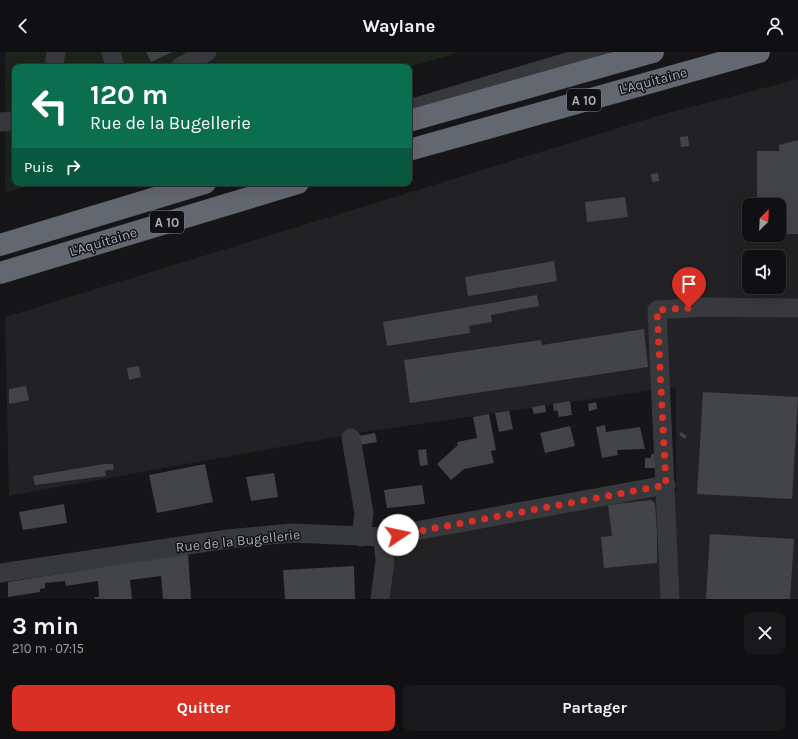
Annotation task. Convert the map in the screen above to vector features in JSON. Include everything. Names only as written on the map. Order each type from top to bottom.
[{"type":"highway","name":"L'Aquitaine","points":[[412,121],[653,52]]},
{"type":"highway","name":"L'Aquitaine","points":[[412,149],[759,52]]},
{"type":"highway","name":"L'Aquitaine","points":[[0,245],[195,186]]},
{"type":"highway","name":"L'Aquitaine","points":[[0,273],[288,186]]},
{"type":"street","points":[[54,64],[56,52]]},
{"type":"street","points":[[111,52],[114,64]]},
{"type":"street","points":[[186,64],[208,52]]},
{"type":"street","points":[[412,108],[601,52]]},
{"type":"street","points":[[0,122],[12,121]]},
{"type":"street","points":[[670,599],[657,310],[704,307],[798,308]]},
{"type":"street","points":[[351,438],[364,513],[360,537]]},
{"type":"street","name":"Rue de la Bugellerie","points":[[0,573],[228,539],[292,533],[383,538],[666,485]]},
{"type":"street","points":[[380,599],[385,560],[383,538]]},
{"type":"shaded area","points":[[5,52],[460,52],[412,66],[412,64],[12,64],[12,186],[27,186],[5,193]]},
{"type":"shaded area","points":[[798,79],[798,599],[389,599],[395,543],[676,493],[676,387],[358,433],[9,496],[5,317],[664,114]]},
{"type":"building","points":[[146,52],[172,52],[151,62]]},
{"type":"building","points":[[688,136],[689,146],[681,147],[680,137]]},
{"type":"building","points":[[798,140],[798,234],[786,234],[786,198],[757,198],[757,151],[779,151],[779,145]]},
{"type":"building","points":[[658,173],[659,181],[652,182],[651,174]]},
{"type":"building","points":[[625,197],[628,217],[587,222],[585,202]]},
{"type":"building","points":[[554,261],[557,281],[468,296],[465,277]]},
{"type":"building","points":[[537,295],[539,306],[491,315],[492,322],[469,326],[470,333],[387,346],[383,322]]},
{"type":"building","points":[[644,329],[648,367],[410,403],[404,360],[541,340],[542,345]]},
{"type":"building","points":[[139,366],[141,377],[129,380],[127,368]]},
{"type":"building","points":[[26,386],[29,400],[9,404],[9,389]]},
{"type":"building","points":[[703,392],[798,397],[792,499],[697,494]]},
{"type":"building","points":[[570,401],[572,415],[559,417],[557,410],[554,411],[553,404]]},
{"type":"building","points":[[596,402],[597,409],[589,411],[588,404]]},
{"type":"building","points":[[545,405],[546,412],[534,414],[532,407]]},
{"type":"building","points":[[509,411],[513,429],[499,432],[495,413]]},
{"type":"building","points":[[489,414],[496,450],[491,451],[494,463],[464,469],[451,480],[437,464],[458,445],[457,442],[477,438],[473,417]]},
{"type":"building","points":[[605,425],[606,432],[640,427],[645,449],[617,450],[618,455],[602,458],[596,427]]},
{"type":"building","points":[[570,426],[575,446],[545,453],[540,433]]},
{"type":"building","points":[[681,432],[687,436],[685,439],[679,435]]},
{"type":"building","points":[[375,433],[377,442],[360,445],[358,436]]},
{"type":"building","points":[[426,449],[428,465],[420,466],[418,450]]},
{"type":"building","points":[[651,454],[657,454],[656,468],[645,468],[645,458],[651,458]]},
{"type":"building","points":[[104,464],[113,464],[114,469],[105,471],[106,476],[35,485],[33,476]]},
{"type":"building","points":[[205,464],[213,502],[157,513],[149,475]]},
{"type":"building","points":[[274,473],[278,497],[251,501],[246,477]]},
{"type":"building","points":[[422,485],[425,504],[387,508],[384,490]]},
{"type":"building","points":[[651,500],[655,503],[657,563],[604,568],[601,537],[612,536],[608,505]]},
{"type":"building","points":[[64,504],[67,523],[23,530],[19,512]]},
{"type":"building","points":[[710,534],[794,539],[790,599],[706,599]]},
{"type":"building","points":[[188,553],[191,599],[163,599],[161,576],[130,580],[132,599],[95,599],[94,597],[99,597],[98,581],[66,586],[65,581],[45,583],[45,588],[40,589],[40,592],[8,597],[8,582]]},
{"type":"building","points":[[354,566],[355,599],[285,599],[283,570]]},
{"type":"route","points":[[398,535],[666,485],[657,310],[689,308]]}]
